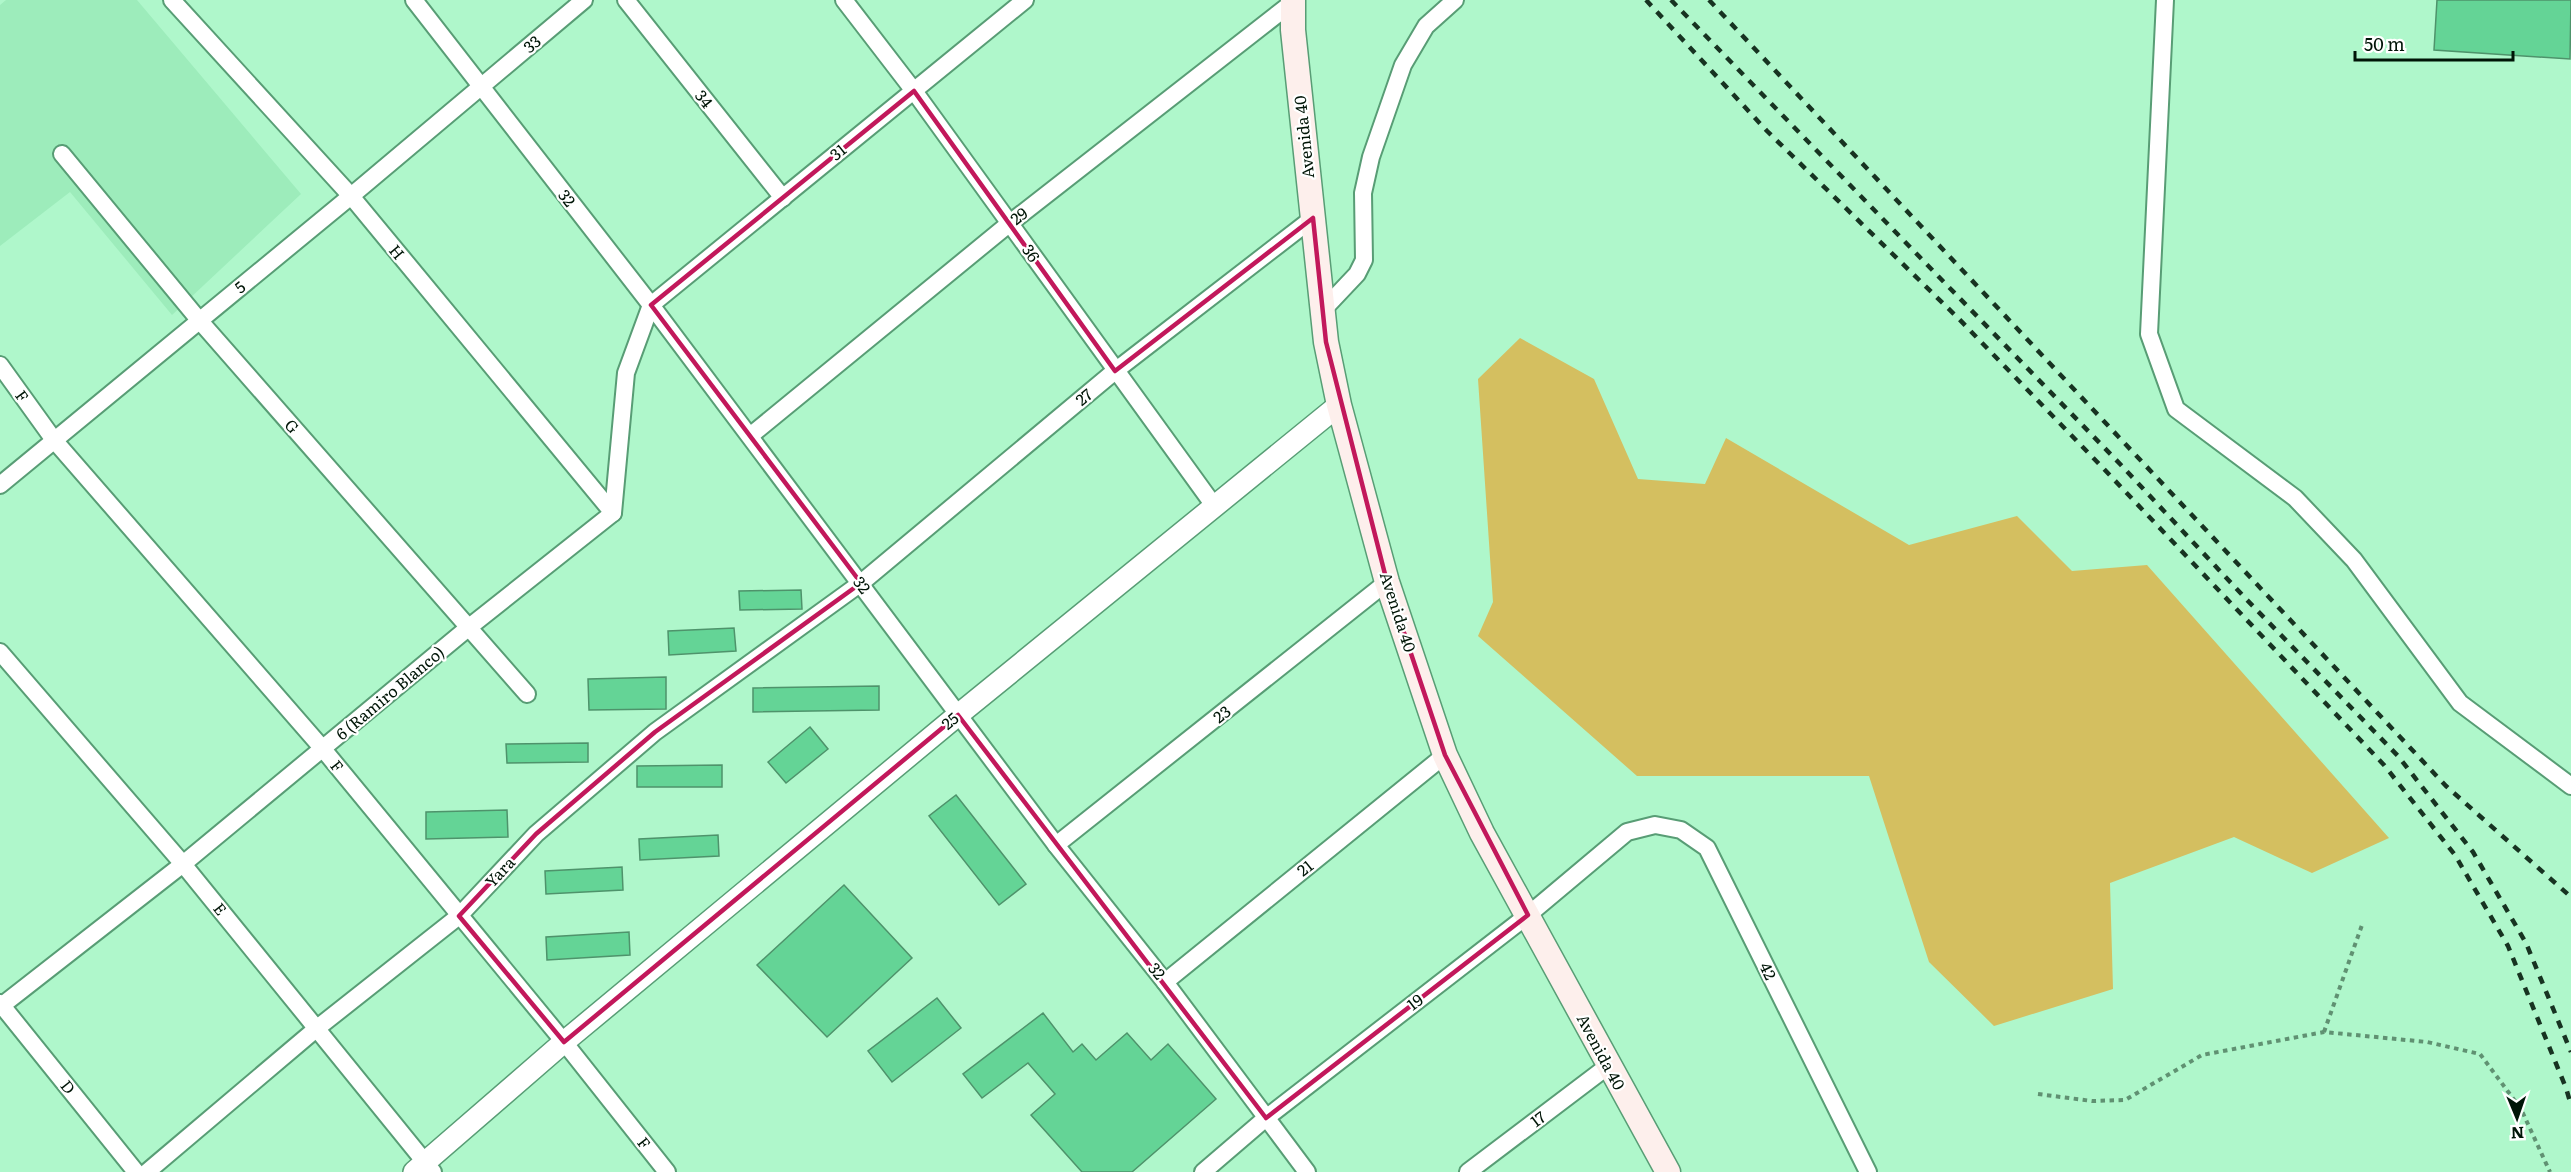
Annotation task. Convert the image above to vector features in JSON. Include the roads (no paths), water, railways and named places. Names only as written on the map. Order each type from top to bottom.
[{"type":"main road","name":"Avenida 40","points":[[1293,1],[1293,30],[1326,342],[1339,405],[1387,582],[1445,755],[1482,833],[1668,1172]]},
{"type":"street","name":"H","points":[[172,0],[351,196],[613,513]]},
{"type":"street","name":"32","points":[[414,0],[651,305],[1056,845],[1165,982],[1307,1172]]},
{"type":"street","name":"33","points":[[480,87],[584,0]]},
{"type":"street","name":"34","points":[[626,0],[783,198]]},
{"type":"street","name":"36","points":[[844,0],[914,91],[1215,507]]},
{"type":"street","name":"31","points":[[651,305],[1025,0]]},
{"type":"street","points":[[1323,309],[1356,274],[1364,260],[1363,194],[1371,157],[1403,65],[1426,26],[1455,0]]},
{"type":"street","points":[[2165,0],[2149,334],[2176,409],[2295,498],[2354,560],[2460,702],[2571,786]]},
{"type":"street","name":"29","points":[[750,436],[1010,223],[1293,1]]},
{"type":"street","name":"5","points":[[0,485],[480,87]]},
{"type":"street","name":"G","points":[[62,154],[199,320],[527,694]]},
{"type":"street","name":"27","points":[[861,583],[1115,371],[1313,218]]},
{"type":"street","points":[[613,513],[626,373],[651,305]]},
{"type":"street","name":"F","points":[[0,365],[54,440],[323,749],[564,1042],[667,1172]]},
{"type":"street","name":"25","points":[[424,1169],[564,1042],[958,715],[1339,405]]},
{"type":"street","name":"6 (Ramiro Blanco)","points":[[1,1005],[183,864],[468,628],[613,513]]},
{"type":"street","name":"23","points":[[1056,845],[1387,582]]},
{"type":"street","name":"Yara","points":[[147,1172],[316,1029],[459,916],[536,834],[655,732],[861,583]]},
{"type":"street","name":"E","points":[[0,652],[183,864],[316,1029],[424,1169]]},
{"type":"street","name":"21","points":[[1165,982],[1445,755]]},
{"type":"street","name":"42","points":[[1627,832],[1655,825],[1681,830],[1707,848],[1868,1172]]},
{"type":"street","name":"19","points":[[1203,1172],[1266,1118],[1528,915],[1627,832]]},
{"type":"street","name":"D","points":[[1,1005],[136,1172]]},
{"type":"street","name":"17","points":[[1468,1172],[1608,1066]]},
{"type":"railway","points":[[1646,0],[1767,131],[1959,319],[2103,468],[2384,765],[2455,855],[2508,946],[2571,1105]]},
{"type":"railway","points":[[1671,0],[2121,465],[2247,600],[2398,756],[2473,852],[2526,943],[2571,1052]]},
{"type":"railway","points":[[1709,0],[2446,786],[2571,897]]}]
